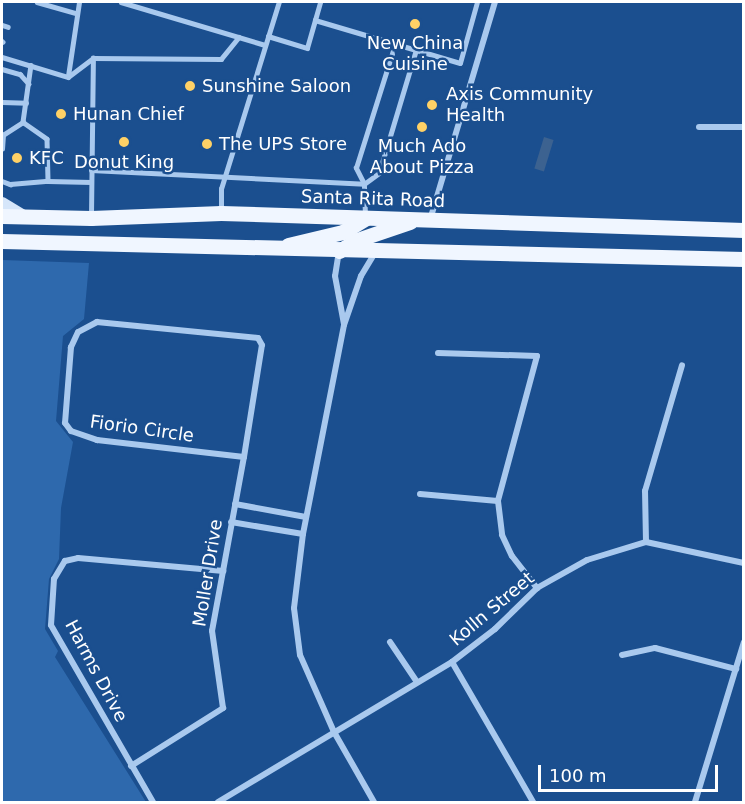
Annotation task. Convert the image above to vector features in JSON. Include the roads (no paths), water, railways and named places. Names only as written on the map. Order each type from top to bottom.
[{"type":"main road","points":[[2,203],[25,216]]},
{"type":"main road","name":"Santa Rita Road","points":[[2,216],[91,218],[221,213],[744,230]]},
{"type":"main road","points":[[273,249],[343,232],[365,219]]},
{"type":"main road","points":[[339,251],[357,240],[400,229],[422,220]]},
{"type":"main road","points":[[574,225],[574,253]]},
{"type":"main road","points":[[2,241],[339,251],[574,253],[744,259]]},
{"type":"street","points":[[422,220],[495,2]]},
{"type":"street","points":[[699,127],[744,127]]},
{"type":"street","points":[[339,251],[335,276],[344,325]]},
{"type":"street","points":[[374,802],[334,732],[300,655],[294,608],[306,517],[344,325],[362,273],[376,251]]},
{"type":"street","name":"Fiorio Circle","points":[[244,458],[96,440],[71,431],[65,423],[71,347],[78,332],[97,322],[258,338]]},
{"type":"street","name":"Moller Drive","points":[[131,766],[223,708],[212,631],[262,345],[258,338]]},
{"type":"street","points":[[438,353],[537,356],[498,501],[502,535],[512,556],[537,588]]},
{"type":"street","points":[[646,542],[645,491],[682,365]]},
{"type":"street","points":[[420,494],[498,501]]},
{"type":"street","points":[[235,504],[306,517]]},
{"type":"street","points":[[231,522],[303,534]]},
{"type":"street","name":"Kolln Street","points":[[219,802],[452,662],[495,629],[537,588],[587,560],[646,542],[744,563]]},
{"type":"street","name":"Harms Drive","points":[[153,802],[51,625],[54,579],[65,561],[78,558],[223,571]]},
{"type":"street","points":[[390,642],[417,682]]},
{"type":"street","points":[[695,802],[744,642]]},
{"type":"street","points":[[622,655],[655,648],[736,669]]},
{"type":"street","points":[[452,662],[534,802]]},
{"type":"lane","points":[[37,2],[75,13]]},
{"type":"lane","points":[[68,77],[75,13],[79,2]]},
{"type":"lane","points":[[121,2],[265,45]]},
{"type":"lane","points":[[221,213],[225,176],[279,2]]},
{"type":"lane","points":[[268,36],[307,48],[320,2]]},
{"type":"lane","points":[[315,20],[460,63],[477,2]]},
{"type":"lane","points":[[2,25],[8,27]]},
{"type":"lane","points":[[68,77],[93,58],[221,59],[239,37]]},
{"type":"lane","points":[[365,219],[364,184],[356,168],[395,44]]},
{"type":"lane","points":[[91,170],[364,184],[378,173],[416,50]]},
{"type":"lane","points":[[2,57],[68,77]]},
{"type":"lane","points":[[91,218],[93,58]]},
{"type":"lane","points":[[2,149],[3,135],[23,122],[31,65]]},
{"type":"lane","points":[[2,69],[20,75],[29,84]]},
{"type":"lane","points":[[2,102],[26,103]]},
{"type":"lane","points":[[23,122],[47,139],[48,181]]},
{"type":"lane","points":[[2,181],[10,184],[48,181],[91,182]]},
{"type":"place","name":"New China Cuisine","points":[[415,24]]},
{"type":"place","name":"Sunshine Saloon","points":[[190,86]]},
{"type":"place","name":"Axis Community Health","points":[[432,105]]},
{"type":"place","name":"Hunan Chief","points":[[61,114]]},
{"type":"place","name":"Much Ado About Pizza","points":[[422,127]]},
{"type":"place","name":"Donut King","points":[[124,142]]},
{"type":"place","name":"The UPS Store","points":[[207,144]]},
{"type":"place","name":"KFC","points":[[17,158]]}]
